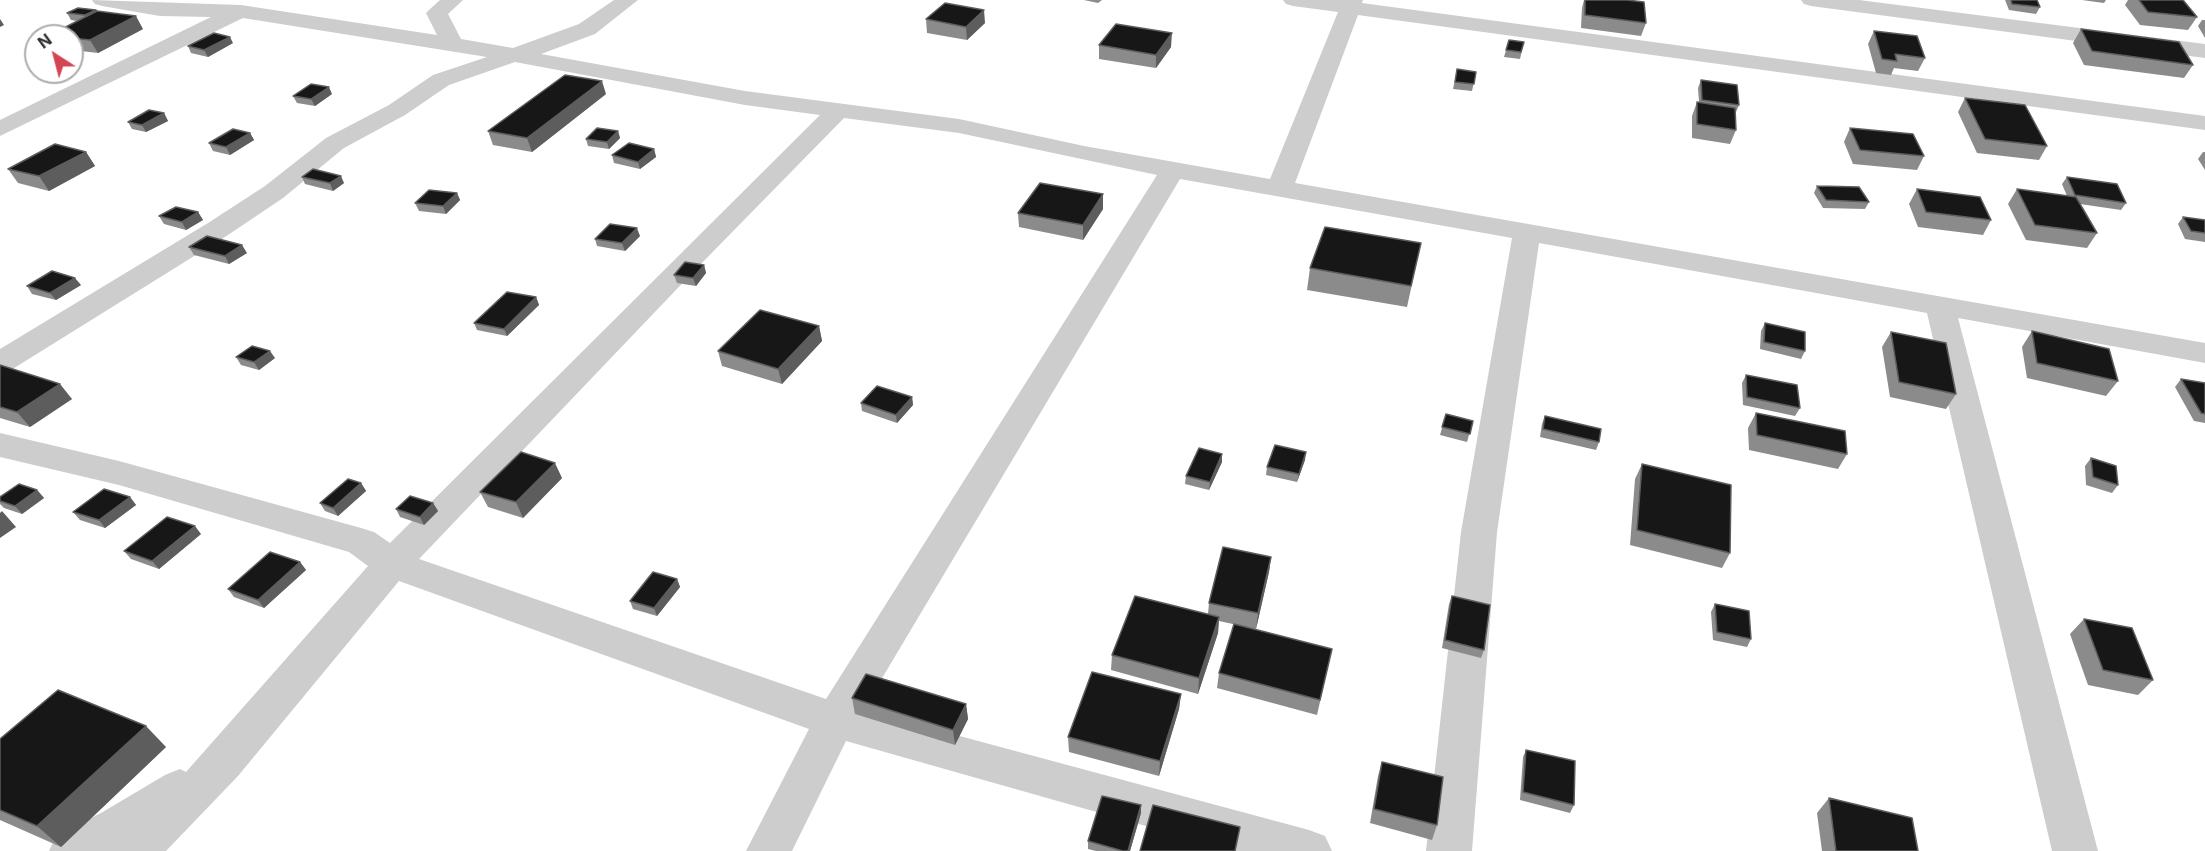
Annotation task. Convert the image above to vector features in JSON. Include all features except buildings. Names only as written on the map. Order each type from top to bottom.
[{"type":"street","points":[[102,0],[160,10],[241,10],[453,44],[745,98],[959,126],[1033,145],[1280,188],[1526,235],[2205,353]]},
{"type":"street","points":[[453,0],[436,13],[453,44]]},
{"type":"street","points":[[0,363],[274,192],[335,143],[397,110],[449,76],[587,29],[628,0]]},
{"type":"street","points":[[1293,0],[1351,4],[2205,123]]},
{"type":"street","points":[[1811,0],[2205,51]]},
{"type":"street","points":[[1280,188],[1351,4]]},
{"type":"street","points":[[0,129],[241,10]]},
{"type":"street","points":[[136,851],[223,763],[392,564],[839,110]]},
{"type":"street","points":[[769,851],[835,720],[1173,169]]},
{"type":"street","points":[[1449,851],[1479,532],[1526,235]]},
{"type":"street","points":[[1940,307],[2075,851]]},
{"type":"street","points":[[0,445],[129,476],[361,542],[392,564],[835,720],[1309,851]]},
{"type":"street","points":[[72,851],[117,828],[223,763]]}]
